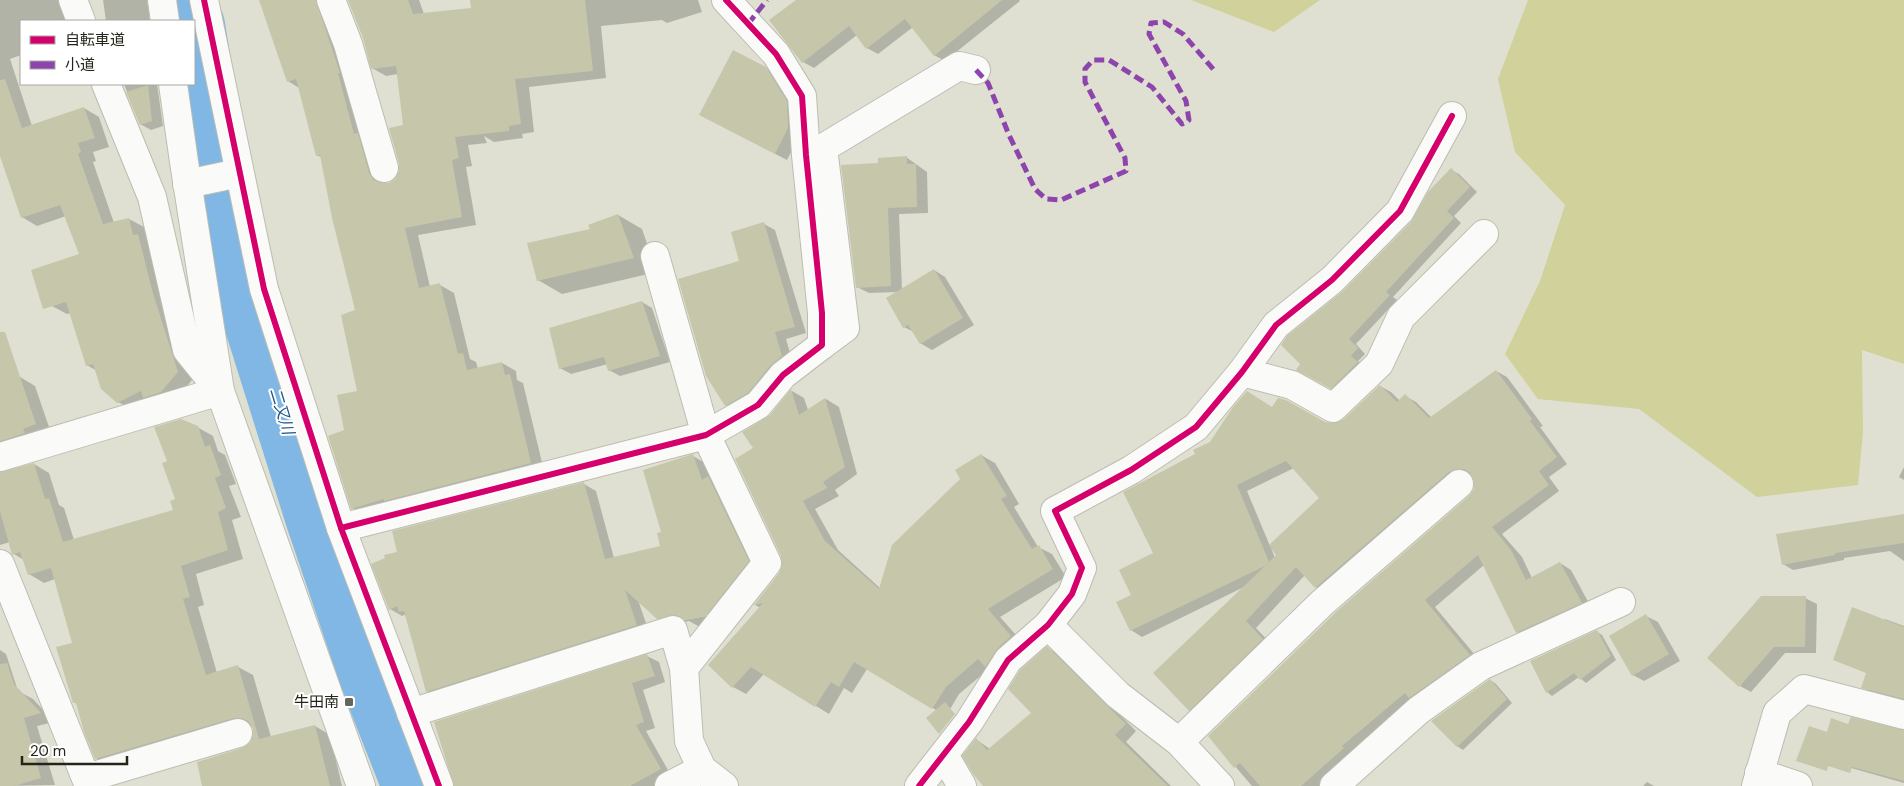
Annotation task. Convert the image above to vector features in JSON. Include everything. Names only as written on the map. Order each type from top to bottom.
[{"type":"street","points":[[73,0],[81,20]]},
{"type":"street","points":[[162,0],[165,20]]},
{"type":"street","points":[[204,0],[264,289],[341,528],[439,786]]},
{"type":"street","points":[[331,0],[348,44],[384,168]]},
{"type":"street","points":[[726,0],[776,54],[802,96],[822,313],[822,345]]},
{"type":"street","points":[[341,528],[706,435],[758,405],[783,376],[845,328],[823,148],[959,66],[976,70]]},
{"type":"street","points":[[106,85],[152,197],[188,350],[220,391]]},
{"type":"street","points":[[174,85],[220,391],[361,786]]},
{"type":"street","points":[[919,786],[968,722],[1008,660],[1048,624],[1072,594],[1082,568],[1054,511],[1130,470],[1196,427],[1242,372],[1276,325],[1332,280],[1400,211],[1452,116]]},
{"type":"street","points":[[188,184],[239,173]]},
{"type":"street","points":[[1242,372],[1292,385],[1333,408],[1379,364],[1401,317],[1484,234]]},
{"type":"street","points":[[655,256],[706,435],[767,562],[684,668]]},
{"type":"street","points":[[0,457],[220,391]]},
{"type":"street","points":[[1179,742],[1322,603],[1460,484]]},
{"type":"street","points":[[0,564],[88,782],[238,733]]},
{"type":"street","points":[[1334,786],[1419,710],[1481,666],[1621,602]]},
{"type":"street","points":[[1048,624],[1118,695],[1179,742],[1220,786]]},
{"type":"street","points":[[411,713],[673,630],[684,668],[689,741],[702,769],[724,786]]},
{"type":"street","points":[[1798,786],[1757,779],[1777,713],[1804,689],[1904,715]]},
{"type":"street","points":[[944,755],[962,786]]},
{"type":"street","points":[[669,786],[702,769]]},
{"type":"green space","points":[[1191,0],[1320,0],[1274,32]]},
{"type":"green space","points":[[1528,0],[1904,0],[1904,364],[1862,350],[1863,432],[1858,485],[1757,497],[1639,409],[1538,399],[1505,354],[1540,281],[1565,205],[1515,152],[1498,79]]},
{"type":"building","points":[[259,0],[316,0],[340,73],[338,73],[354,134],[358,133],[369,173],[374,180],[381,183],[389,183],[395,179],[399,171],[399,164],[389,128],[403,125],[396,66],[371,69],[363,38],[348,0],[408,0],[413,14],[471,8],[470,0],[585,0],[593,71],[515,79],[521,124],[509,126],[509,131],[455,137],[459,158],[452,160],[462,217],[405,228],[419,288],[440,283],[458,354],[463,353],[467,370],[502,362],[505,375],[510,374],[531,463],[384,501],[384,499],[351,509],[328,436],[344,430],[337,395],[357,391],[341,315],[355,310],[332,218],[320,155],[316,156],[296,79],[287,82]]},
{"type":"building","points":[[796,0],[1002,0],[934,56],[905,19],[866,49],[849,26],[802,63],[769,20]]},
{"type":"building","points":[[733,50],[766,67],[787,101],[788,128],[775,154],[699,115]]},
{"type":"building","points":[[5,79],[22,128],[84,107],[95,138],[78,143],[81,152],[78,154],[103,224],[129,218],[133,235],[138,234],[152,290],[178,372],[161,392],[143,398],[141,391],[117,403],[101,389],[93,364],[86,366],[66,302],[43,309],[31,270],[79,254],[60,205],[21,218],[0,156],[0,80]]},
{"type":"building","points":[[148,85],[152,121],[140,125],[126,92]]},
{"type":"building","points":[[907,156],[907,164],[916,164],[917,207],[888,208],[891,286],[856,288],[841,165],[878,163],[878,158]]},
{"type":"building","points":[[1451,168],[1470,187],[1447,211],[1454,218],[1386,292],[1390,295],[1349,339],[1358,348],[1351,356],[1358,362],[1331,389],[1296,370],[1300,364],[1281,345],[1287,336],[1343,291],[1411,222],[1428,192]]},
{"type":"building","points":[[618,214],[634,258],[537,281],[527,243],[590,229],[588,225]]},
{"type":"building","points":[[764,222],[795,327],[775,332],[782,356],[771,365],[748,393],[725,406],[706,376],[678,279],[739,261],[731,232]]},
{"type":"building","points":[[934,269],[963,318],[920,344],[908,325],[903,328],[886,298]]},
{"type":"building","points":[[642,301],[660,356],[608,371],[604,357],[559,369],[549,328]]},
{"type":"building","points":[[0,332],[5,332],[36,424],[23,429],[25,433],[0,441]]},
{"type":"building","points":[[1496,370],[1557,457],[1539,471],[1549,485],[1492,527],[1511,550],[1526,580],[1560,562],[1582,603],[1516,633],[1478,555],[1425,600],[1470,655],[1409,698],[1405,693],[1342,746],[1344,748],[1301,786],[1260,786],[1240,763],[1234,768],[1208,736],[1337,611],[1469,496],[1474,489],[1474,481],[1470,473],[1464,469],[1456,469],[1449,472],[1315,588],[1296,567],[1246,621],[1263,639],[1189,711],[1153,673],[1265,566],[1130,631],[1116,602],[1131,595],[1119,570],[1153,553],[1123,492],[1195,454],[1193,450],[1210,442],[1233,407],[1247,391],[1272,407],[1278,398],[1286,400],[1325,422],[1334,423],[1344,419],[1380,385],[1397,402],[1405,394],[1429,418]],"holes":[[[1286,461],[1319,498],[1269,545],[1276,555],[1269,562],[1237,485]]]},
{"type":"building","points":[[791,389],[799,415],[825,398],[845,467],[823,482],[827,488],[803,501],[825,541],[879,589],[892,545],[960,479],[955,470],[981,454],[1007,496],[1001,499],[1032,549],[1039,545],[1053,569],[988,609],[1011,636],[998,648],[985,667],[978,659],[946,687],[932,709],[854,662],[839,687],[831,682],[815,707],[751,667],[732,688],[708,665],[763,603],[754,605],[779,573],[782,565],[781,556],[735,459],[753,448],[742,432],[770,415]]},
{"type":"building","points":[[181,419],[198,426],[205,447],[210,445],[221,475],[215,478],[226,508],[218,512],[228,550],[181,566],[190,597],[183,599],[206,675],[238,665],[259,739],[315,725],[330,786],[202,786],[197,762],[242,748],[250,743],[253,736],[253,728],[248,721],[241,718],[234,718],[95,759],[84,732],[76,703],[73,703],[56,647],[72,643],[51,568],[28,575],[20,552],[12,555],[0,511],[0,472],[34,463],[45,499],[49,498],[63,542],[173,510],[170,501],[175,499],[162,463],[167,461],[154,427]]},
{"type":"building","points":[[693,454],[702,480],[708,476],[749,561],[706,616],[685,620],[676,615],[657,619],[625,590],[637,625],[426,692],[404,611],[399,612],[397,606],[389,610],[371,564],[385,558],[384,555],[397,552],[392,531],[584,482],[605,559],[660,546],[657,533],[661,532],[643,470]]},
{"type":"building","points":[[1904,514],[1904,543],[1835,553],[1835,555],[1782,565],[1776,534]]},
{"type":"building","points":[[1761,596],[1806,596],[1805,647],[1774,647],[1739,687],[1707,658]]},
{"type":"building","points":[[1852,607],[1904,627],[1904,699],[1861,688],[1866,673],[1833,660]]},
{"type":"building","points":[[1646,614],[1669,654],[1632,676],[1609,636]]},
{"type":"building","points":[[1597,630],[1611,656],[1580,680],[1574,673],[1546,693],[1530,661]]},
{"type":"building","points":[[1047,646],[1126,724],[1115,735],[1168,786],[983,786],[962,756],[976,738],[987,750],[1031,713],[1008,689],[1020,670]]},
{"type":"building","points":[[647,654],[655,676],[632,683],[644,722],[636,725],[661,769],[630,786],[454,786],[434,722]]},
{"type":"building","points":[[7,663],[14,684],[41,713],[24,718],[41,778],[14,786],[0,786],[0,664]]},
{"type":"building","points":[[1490,679],[1507,699],[1457,747],[1431,721]]},
{"type":"building","points":[[945,702],[955,714],[939,734],[926,718]]},
{"type":"building","points":[[1851,717],[1904,730],[1904,781],[1852,767],[1850,773],[1828,766],[1827,771],[1796,761],[1809,726],[1827,732],[1831,718],[1848,724]]},
{"type":"waterway","name":"二又川","points":[[195,31],[211,132],[237,266],[316,517],[371,679],[413,786]]},
{"type":"marked path","points":[[748,24],[767,0]]},
{"type":"marked path","points":[[976,70],[988,83],[1009,135],[1035,189],[1046,199],[1061,200],[1126,171],[1125,158],[1085,82],[1085,69],[1093,60],[1109,60],[1152,87],[1182,124],[1189,120],[1186,101],[1149,34],[1151,23],[1164,22],[1183,34],[1214,70]]},
{"type":"cycle path","points":[[204,0],[264,289],[341,528],[439,786]]},
{"type":"cycle path","points":[[341,528],[706,435],[758,405],[783,375],[822,345],[822,313],[802,96],[776,54],[726,0]]},
{"type":"cycle path","points":[[919,786],[969,722],[1008,660],[1048,625],[1072,594],[1082,568],[1055,511],[1131,470],[1196,427],[1242,372],[1276,325],[1332,280],[1400,211],[1452,116]]},
{"type":"place","name":"牛田南","points":[[349,702]]}]
